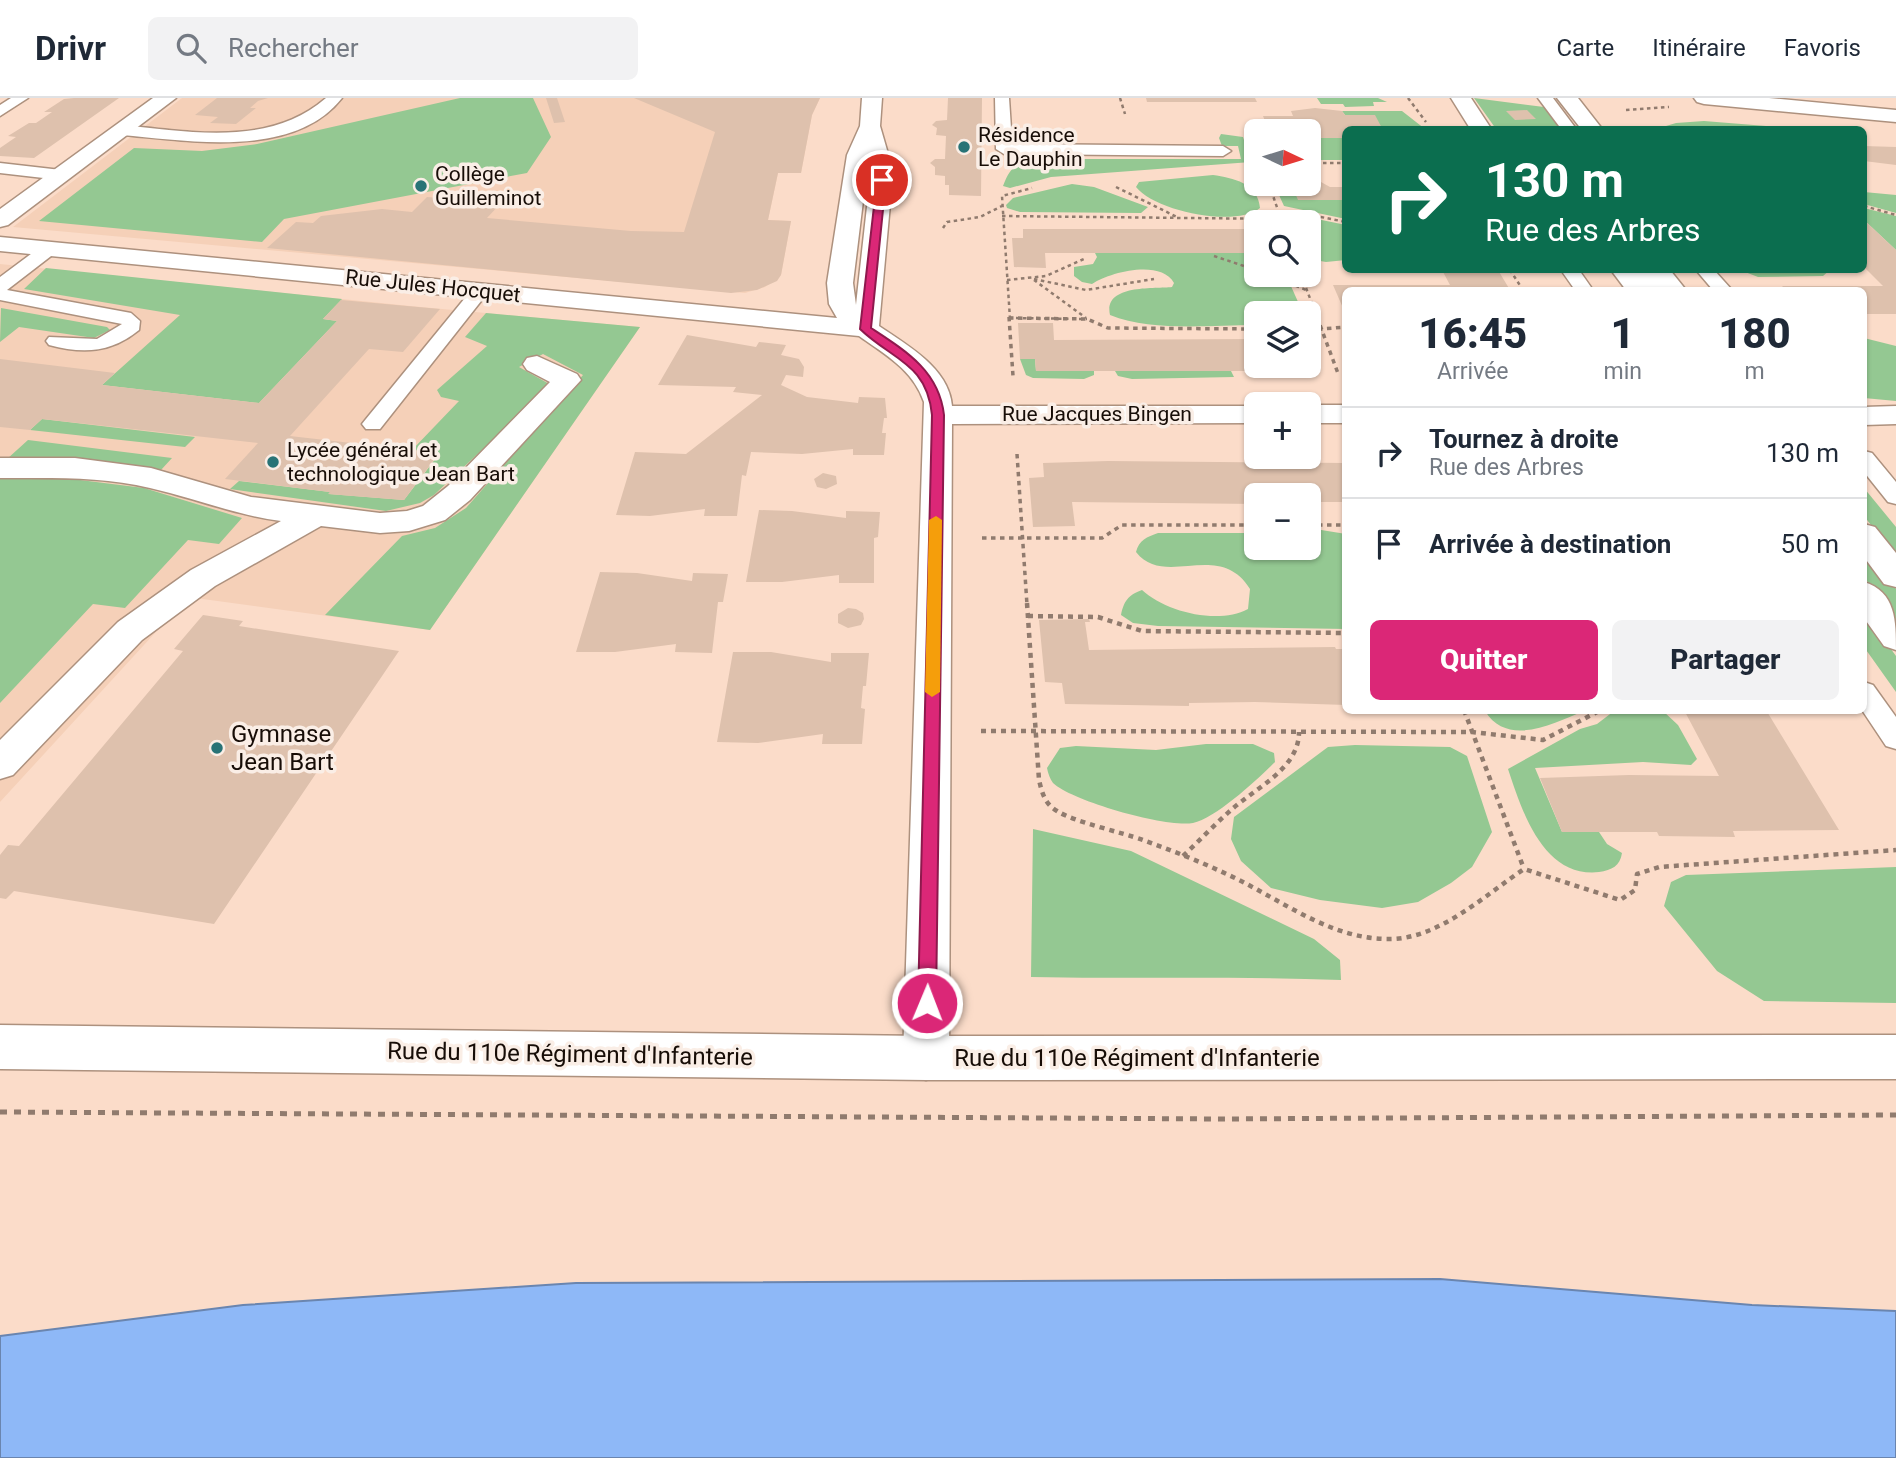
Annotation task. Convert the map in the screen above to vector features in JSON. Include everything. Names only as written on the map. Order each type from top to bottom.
[{"type":"street","points":[[0,220],[166,98]]},
{"type":"street","points":[[872,98],[870,126],[858,155],[840,283],[844,311],[902,354],[926,376],[936,396],[938,415],[926,1058]]},
{"type":"street","points":[[1567,98],[1590,126]]},
{"type":"street","points":[[1704,98],[1896,116]]},
{"type":"street","name":"Rue Jules Hocquet","points":[[0,244],[866,329]]},
{"type":"street","points":[[1625,273],[1637,287]]},
{"type":"street","points":[[1660,273],[1671,287]]},
{"type":"street","points":[[0,468],[75,468],[151,478],[250,507],[380,523],[409,521],[433,513],[459,493],[567,380],[537,365]]},
{"type":"street","name":"Rue Jacques Bingen","points":[[938,415],[1244,414]]},
{"type":"street","points":[[1321,414],[1342,414]]},
{"type":"street","points":[[1867,416],[1896,415]]},
{"type":"street","points":[[0,764],[130,631],[203,578],[316,514]]},
{"type":"street","points":[[1867,539],[1896,576]]},
{"type":"street","points":[[1867,598],[1896,637]]},
{"type":"street","name":"Rue du 110e Régiment d'Infanterie","points":[[0,1047],[926,1058],[1896,1057]]},
{"type":"lane","points":[[0,112],[21,98]]},
{"type":"lane","points":[[122,130],[213,136],[256,134],[292,128],[310,121],[335,98]]},
{"type":"lane","points":[[1002,98],[1004,149],[1223,151]]},
{"type":"lane","points":[[1545,98],[1567,126]]},
{"type":"lane","points":[[0,168],[61,175]]},
{"type":"lane","points":[[0,286],[48,249]]},
{"type":"lane","points":[[1642,273],[1654,287]]},
{"type":"lane","points":[[1708,273],[1720,287]]},
{"type":"lane","points":[[373,424],[480,291]]},
{"type":"lane","points":[[0,294],[124,317],[131,321],[132,326],[118,338],[102,346],[56,341]]},
{"type":"lane","points":[[1867,462],[1896,497]]},
{"type":"lane","points":[[1867,696],[1896,738]]},
{"type":"path","points":[[1408,98],[1429,126]]},
{"type":"path","points":[[1321,163],[1342,163]]},
{"type":"path","points":[[1110,184],[1179,218]]},
{"type":"path","points":[[943,228],[947,222],[980,217],[1002,206]]},
{"type":"path","points":[[1867,207],[1896,215]]},
{"type":"path","points":[[1244,220],[1002,216],[1035,730],[1042,798],[1052,810],[1146,841],[1225,873],[1348,933],[1376,940],[1414,936],[1446,919],[1524,869]]},
{"type":"path","points":[[1321,217],[1342,221]]},
{"type":"path","points":[[1214,256],[1244,266]]},
{"type":"path","points":[[1034,279],[1086,258]]},
{"type":"path","points":[[1007,279],[1034,279],[1084,290],[1105,288],[1129,280],[1154,279]]},
{"type":"path","points":[[1034,279],[1043,290],[1074,307],[1087,319],[1108,328],[1244,329]]},
{"type":"path","points":[[1298,287],[1307,291]]},
{"type":"path","points":[[1306,287],[1311,301]]},
{"type":"path","points":[[1009,318],[1087,319]]},
{"type":"path","points":[[1339,377],[1321,330],[1342,327]]},
{"type":"path","points":[[935,538],[1102,538],[1122,526],[1244,525]]},
{"type":"path","points":[[1321,525],[1342,525]]},
{"type":"path","points":[[1028,616],[1098,617],[1142,631],[1342,633]]},
{"type":"path","points":[[1465,714],[1524,869]]},
{"type":"path","points":[[932,732],[1035,730],[1472,733],[1543,740],[1593,714]]},
{"type":"path","points":[[1182,856],[1232,809],[1283,769],[1299,745],[1299,732]]},
{"type":"path","points":[[1524,869],[1620,900],[1635,890],[1636,874],[1659,867],[1896,850]]},
{"type":"path","points":[[0,1112],[1142,1119],[1896,1115]]},
{"type":"shaded area","name":"Collège Guilleminot","points":[[182,98],[820,98],[812,115],[801,173],[778,173],[768,220],[791,221],[781,275],[765,287],[745,293],[13,227]]},
{"type":"shaded area","name":"Lycée général et technologique Jean Bart","points":[[0,264],[640,327],[430,630],[188,597],[0,802]]},
{"type":"green space","points":[[460,98],[533,98],[551,137],[527,173],[284,219],[262,242],[39,221],[134,148],[202,151],[257,144]]},
{"type":"green space","points":[[1317,98],[1378,98],[1387,102],[1373,102],[1374,106],[1345,107],[1343,104],[1321,104]]},
{"type":"green space","points":[[1474,98],[1544,107],[1559,126],[1494,126]]},
{"type":"green space","points":[[1342,111],[1402,111],[1421,126],[1375,126],[1345,115]]},
{"type":"green space","points":[[1704,121],[1766,126],[1666,126]]},
{"type":"green space","points":[[1221,134],[1243,137],[1244,163],[1051,177],[1010,188],[1003,186],[1015,166],[1037,159],[1241,159],[1238,146],[1222,146],[1219,138]]},
{"type":"green space","points":[[1321,138],[1342,138],[1342,160],[1321,160]]},
{"type":"green space","points":[[1213,175],[1228,178],[1244,184],[1244,196],[1256,196],[1260,208],[1244,210],[1244,215],[1233,217],[1196,214],[1146,196],[1136,187],[1139,182]]},
{"type":"green space","points":[[1072,184],[1094,187],[1148,207],[1141,213],[1020,212],[1007,208],[1006,205],[1013,198]]},
{"type":"green space","points":[[1867,192],[1896,195],[1896,213],[1867,205]]},
{"type":"green space","points":[[1279,196],[1297,196],[1299,200],[1342,200],[1342,218],[1321,214],[1321,210],[1284,206]]},
{"type":"green space","points":[[1867,209],[1896,216],[1896,250],[1867,223]]},
{"type":"green space","points":[[1321,220],[1342,224],[1342,260],[1321,261]]},
{"type":"green space","points":[[1095,253],[1244,253],[1244,287],[1291,287],[1298,301],[1244,301],[1244,325],[1144,324],[1110,315],[1110,305],[1114,298],[1132,290],[1172,287],[1174,283],[1158,271],[1147,270],[1122,272],[1092,284],[1082,282],[1074,276],[1074,267],[1093,264],[1097,257]]},
{"type":"green space","points":[[46,268],[342,299],[323,319],[337,321],[259,403],[102,385],[180,315],[24,289]]},
{"type":"green space","points":[[1748,273],[1826,273],[1823,276],[1758,277]]},
{"type":"green space","points":[[1,308],[107,327],[110,330],[94,338],[19,327],[0,342]]},
{"type":"green space","points":[[486,313],[640,327],[430,630],[325,615],[402,536],[435,528],[466,508],[583,375],[543,354],[519,367],[551,385],[434,495],[420,503],[386,511],[230,489],[239,481],[330,492],[329,494],[404,500],[439,454],[412,450],[459,401],[441,397],[437,390],[487,346],[465,337]]},
{"type":"green space","points":[[1867,339],[1896,346],[1896,401],[1867,398]]},
{"type":"green space","points":[[1020,359],[1035,359],[1036,371],[1094,371],[1094,375],[1084,379],[1033,378],[1026,375]]},
{"type":"green space","points":[[1115,371],[1231,371],[1234,377],[1132,379],[1118,376]]},
{"type":"green space","points":[[42,419],[195,437],[185,447],[30,430]]},
{"type":"green space","points":[[28,440],[172,458],[161,470],[97,461],[7,459]]},
{"type":"green space","points":[[0,477],[64,478],[144,488],[242,518],[219,544],[188,540],[125,608],[93,604],[0,703]]},
{"type":"green space","points":[[1867,492],[1896,527],[1896,557],[1867,520]]},
{"type":"green space","points":[[1321,530],[1342,533],[1342,629],[1158,626],[1133,623],[1121,615],[1127,599],[1142,590],[1164,604],[1193,614],[1222,616],[1248,609],[1250,589],[1237,575],[1223,567],[1162,566],[1148,562],[1136,552],[1141,542],[1158,533],[1244,533],[1244,560],[1321,560]]},
{"type":"green space","points":[[1867,551],[1896,589],[1896,620],[1867,581]]},
{"type":"green space","points":[[1867,616],[1896,656],[1896,692],[1867,651]]},
{"type":"green space","points":[[1488,714],[1576,714],[1532,729],[1506,728]]},
{"type":"green space","points":[[1610,714],[1666,714],[1678,725],[1697,759],[1691,765],[1643,762],[1535,768],[1562,832],[1599,832],[1607,844],[1622,853],[1617,864],[1611,869],[1599,872],[1580,871],[1563,864],[1549,853],[1528,822],[1508,769],[1580,729],[1597,724]]},
{"type":"green space","points":[[1206,744],[1253,744],[1274,753],[1275,762],[1225,806],[1193,823],[1142,817],[1079,798],[1053,783],[1047,768],[1060,748],[1076,746],[1156,750]]},
{"type":"green space","points":[[1328,747],[1450,747],[1467,756],[1492,832],[1472,867],[1418,902],[1382,908],[1320,900],[1271,888],[1241,861],[1231,839],[1234,817]]},
{"type":"green space","points":[[1033,829],[1131,851],[1314,939],[1340,960],[1341,980],[1031,977]]},
{"type":"green space","points":[[1896,867],[1896,1003],[1764,1001],[1717,971],[1664,906],[1671,882],[1686,875]]},
{"type":"water","points":[[1440,1279],[1752,1305],[1896,1311],[1896,1458],[0,1458],[0,1336],[243,1305],[576,1283]]},
{"type":"building","points":[[119,98],[34,158],[0,156],[0,148],[16,137],[8,136],[29,123],[36,123],[52,112],[44,112],[64,99]]},
{"type":"building","points":[[217,98],[268,98],[258,101],[250,108],[256,108],[236,124],[210,123],[218,117],[195,115]]},
{"type":"building","points":[[546,98],[557,98],[565,122],[554,123]]},
{"type":"building","points":[[634,98],[820,98],[812,115],[801,173],[778,173],[768,220],[791,221],[781,275],[777,281],[757,290],[731,293],[267,248],[296,222],[313,223],[321,216],[382,209],[412,212],[427,197],[501,203],[487,218],[631,231],[684,232],[715,132]]},
{"type":"building","name":"Résidence Le Dauphin","points":[[948,98],[982,98],[981,196],[949,195],[945,176],[935,175],[935,167],[930,163],[935,159],[945,159],[946,136],[936,135],[937,128],[932,125],[936,121],[947,120]]},
{"type":"building","points":[[1146,98],[1255,98],[1257,102],[1147,102]]},
{"type":"building","points":[[1315,108],[1342,111],[1345,115],[1375,115],[1381,126],[1342,126],[1342,138],[1321,138],[1321,119],[1264,119],[1263,116],[1293,116],[1291,111]]},
{"type":"building","points":[[1527,110],[1536,119],[1515,120],[1506,111]]},
{"type":"building","points":[[1867,146],[1896,147],[1896,165],[1867,161]]},
{"type":"building","points":[[1321,182],[1330,187],[1342,187],[1342,200],[1298,200],[1296,196],[1321,196]]},
{"type":"building","points":[[1867,223],[1896,250],[1896,314],[1867,314],[1867,287],[1782,286],[1883,286],[1867,270]]},
{"type":"building","points":[[1023,229],[1244,229],[1244,253],[1045,253],[1046,268],[1014,267],[1012,238],[1023,238]]},
{"type":"building","points":[[1444,273],[1500,273],[1508,287],[1342,287],[1342,306],[1333,285],[1450,285]]},
{"type":"building","points":[[341,300],[440,309],[403,352],[369,349],[290,436],[439,453],[404,500],[328,494],[330,492],[225,479],[258,443],[42,419],[30,430],[0,427],[0,359],[115,373],[102,385],[259,403],[337,321],[323,319]]},
{"type":"building","points":[[1018,323],[1053,323],[1054,340],[1244,339],[1244,371],[1036,371],[1035,359],[1020,359]]},
{"type":"building","points":[[687,335],[756,347],[759,342],[786,345],[781,355],[799,359],[804,367],[803,377],[786,375],[781,385],[807,397],[858,403],[859,397],[885,398],[887,418],[884,418],[882,433],[886,433],[884,455],[853,455],[853,449],[802,454],[751,452],[746,476],[742,475],[737,516],[704,516],[705,509],[650,516],[616,515],[635,452],[686,454],[762,395],[733,392],[736,387],[658,385]]},
{"type":"building","points":[[1244,462],[1244,469],[1321,469],[1321,463],[1342,463],[1342,502],[1321,502],[1321,483],[1244,483],[1244,504],[1072,502],[1075,526],[1033,527],[1029,478],[1044,477],[1043,463]]},
{"type":"building","points":[[823,473],[836,476],[837,484],[826,489],[817,487],[814,479]]},
{"type":"building","points":[[759,510],[846,518],[846,511],[880,512],[878,537],[874,538],[874,583],[839,583],[839,575],[782,582],[746,582]]},
{"type":"building","points":[[600,572],[637,573],[692,581],[693,573],[728,574],[723,602],[718,602],[712,653],[675,652],[676,644],[615,652],[576,652]]},
{"type":"building","points":[[848,608],[863,613],[861,625],[848,628],[838,623],[838,614]]},
{"type":"building","name":"Gymnase Jean Bart","points":[[203,615],[243,621],[239,626],[399,651],[214,924],[14,891],[6,899],[0,898],[0,855],[8,845],[19,846],[183,651],[174,649]]},
{"type":"building","points":[[1089,619],[1090,622],[1085,622],[1089,650],[1335,647],[1342,649],[1342,705],[1255,702],[1189,703],[1189,706],[1065,704],[1062,683],[1045,682],[1039,620]]},
{"type":"building","points":[[733,652],[771,652],[831,662],[831,653],[869,653],[861,708],[865,709],[862,744],[822,744],[823,734],[758,743],[717,742]]},
{"type":"building","points":[[1686,714],[1768,714],[1839,830],[1733,831],[1735,837],[1659,836],[1657,832],[1562,832],[1540,778],[1629,775],[1719,776]]},
{"type":"slow traffic","points":[[932,692],[936,520]]},
{"type":"place","name":"Résidence Le Dauphin","points":[[964,147]]},
{"type":"place","name":"Collège Guilleminot","points":[[421,186]]},
{"type":"place","name":"Lycée général et technologique Jean Bart","points":[[273,462]]},
{"type":"place","name":"Gymnase Jean Bart","points":[[217,748]]},
{"type":"route","points":[[882,180],[866,329],[914,363],[926,376],[936,396],[938,415],[927,1003]]}]
